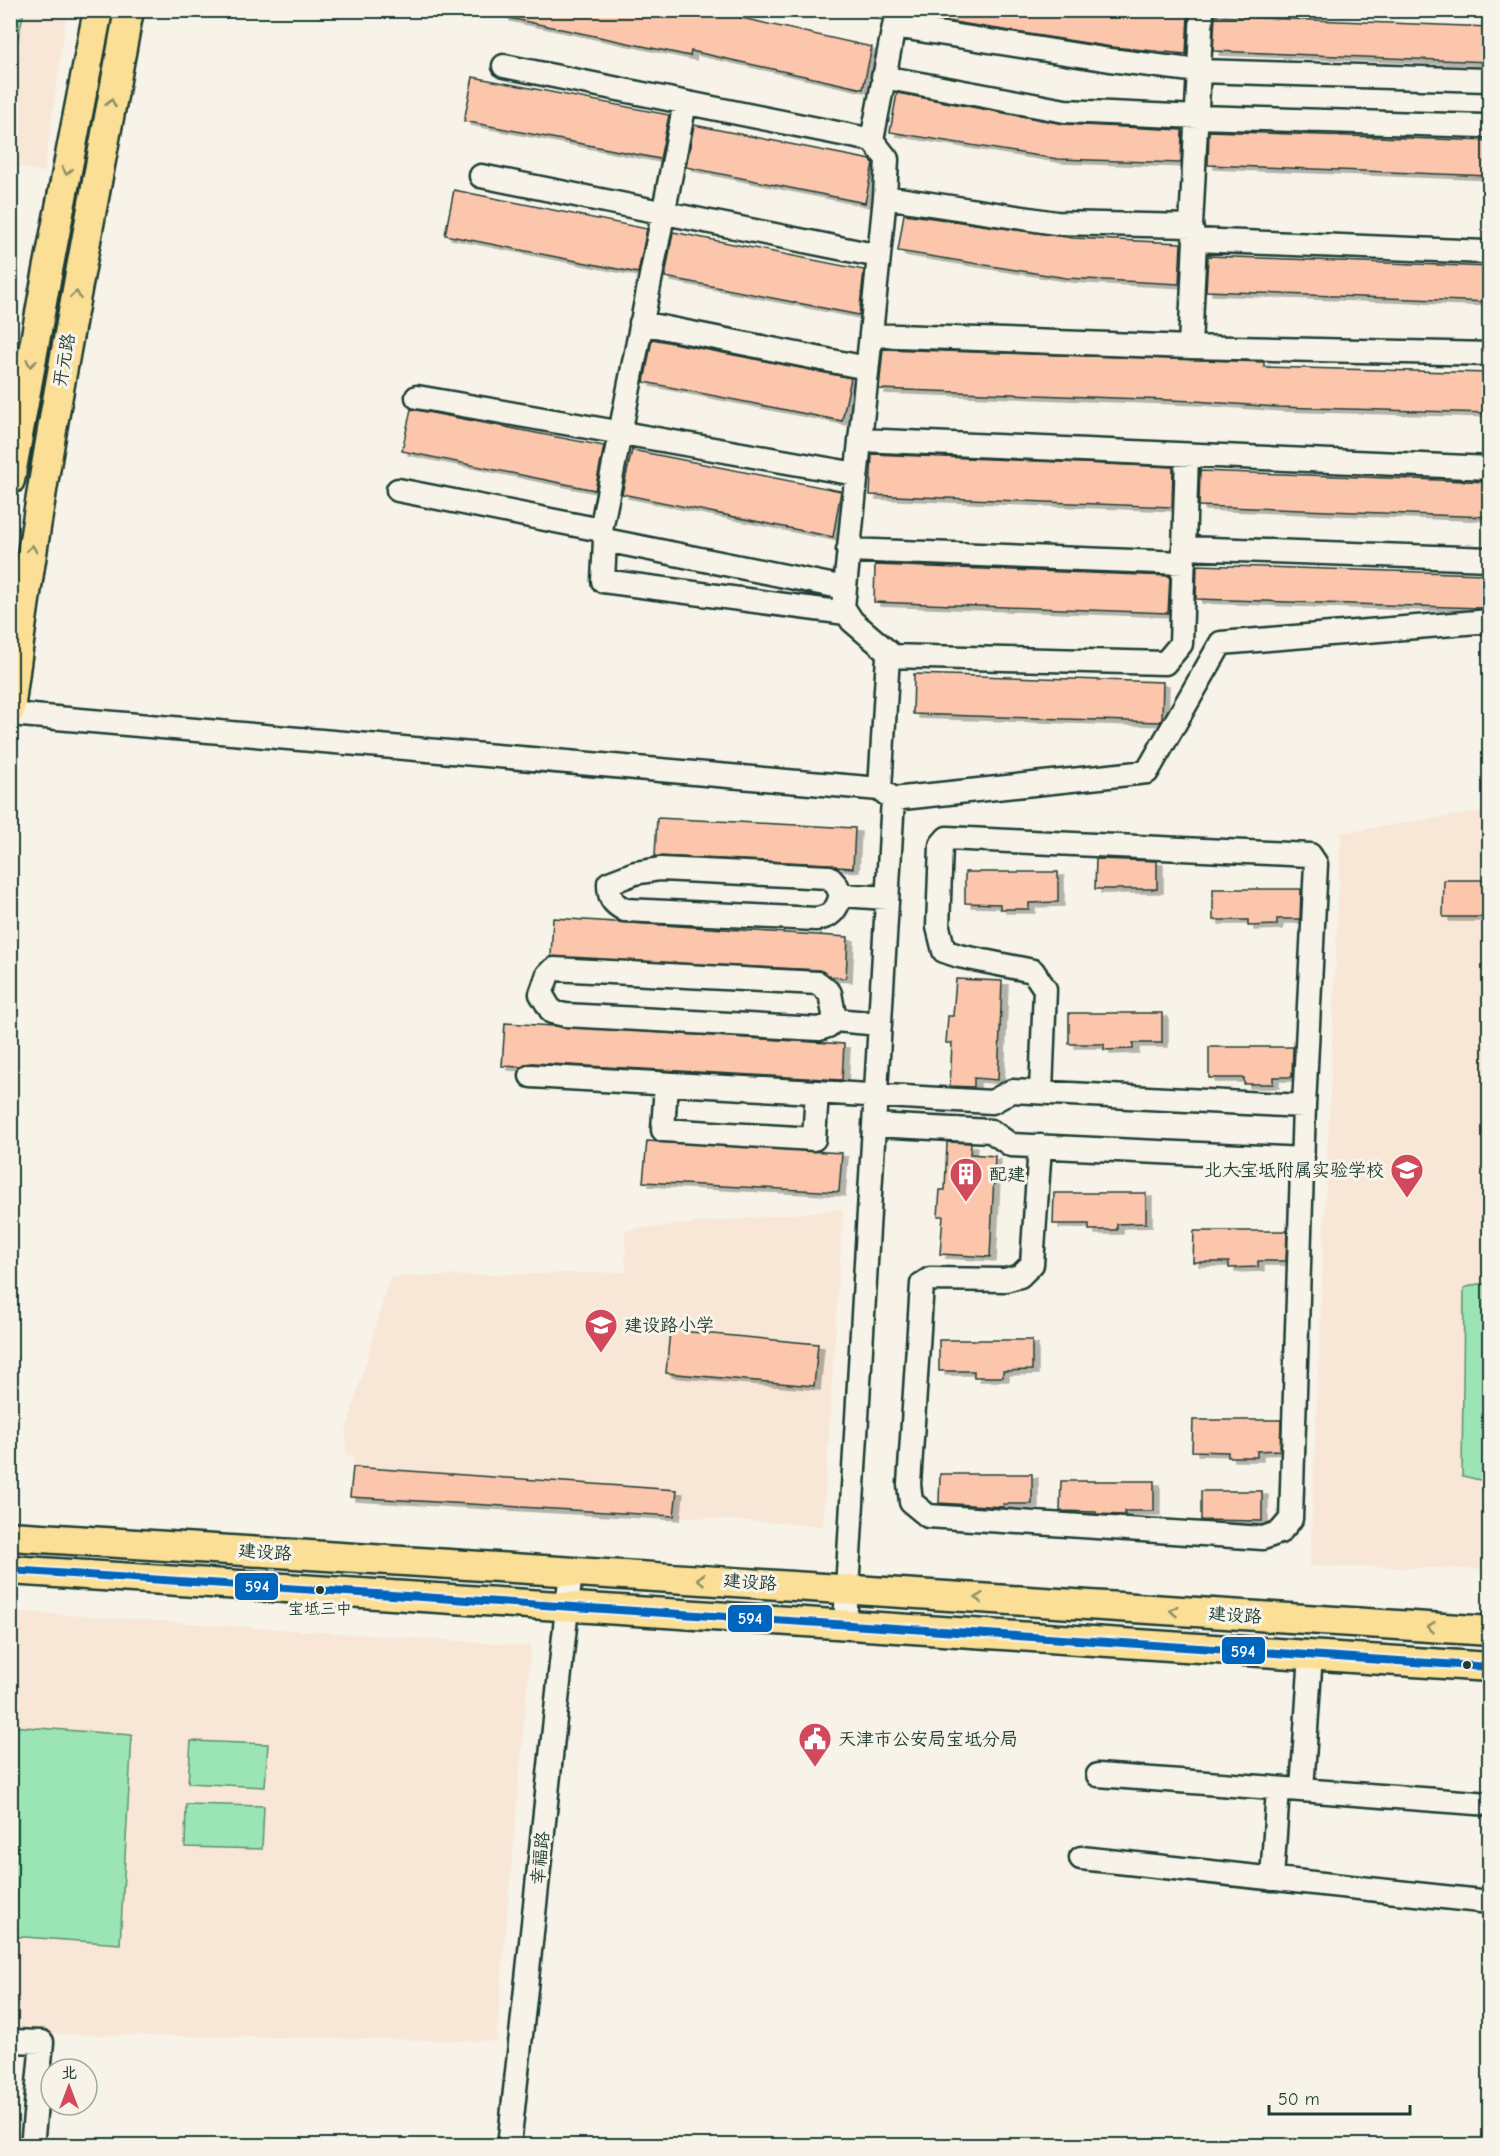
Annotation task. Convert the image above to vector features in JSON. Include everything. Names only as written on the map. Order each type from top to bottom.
[{"type":"main road","name":"开元路","points":[[10,480],[98,10]]},
{"type":"main road","name":"开元路","points":[[10,713],[25,592],[55,412],[129,10]]},
{"type":"main road","name":"建设路","points":[[10,1536],[1490,1631]]},
{"type":"main road","name":"建设路","points":[[10,1570],[1490,1667]]},
{"type":"street","points":[[1190,347],[1202,10]]},
{"type":"street","points":[[872,140],[894,26],[1110,60],[1199,71],[1486,80]]},
{"type":"street","points":[[504,66],[872,140],[887,159],[843,607],[852,621],[893,656]]},
{"type":"street","points":[[883,77],[1065,111],[1483,126]]},
{"type":"street","points":[[686,103],[619,433],[603,535],[603,581],[846,613]]},
{"type":"street","points":[[481,176],[879,256]]},
{"type":"street","points":[[885,197],[1056,223],[1485,252]]},
{"type":"street","points":[[641,323],[867,368]]},
{"type":"street","points":[[871,335],[1190,347],[1490,354]]},
{"type":"street","points":[[417,397],[856,474]]},
{"type":"street","points":[[860,440],[1490,468]]},
{"type":"street","points":[[845,1624],[887,898],[888,656],[1165,663],[1181,644],[1187,455]]},
{"type":"street","points":[[398,490],[844,588]]},
{"type":"street","points":[[848,550],[1490,559]]},
{"type":"street","points":[[10,713],[887,794],[1147,772],[1221,643],[1490,621]]},
{"type":"street","points":[[1040,1146],[1032,1264],[1020,1276],[1005,1280],[930,1279],[922,1284],[909,1484],[911,1502],[928,1516],[1263,1538],[1280,1532],[1291,1519],[1304,1106],[1316,864],[1310,855],[947,838],[941,845],[938,927],[944,951],[958,956],[1033,971],[1045,989],[1041,1092]]},
{"type":"street","points":[[660,869],[829,878],[837,886],[841,895],[833,912],[826,918],[816,919],[625,910],[615,905],[609,895],[609,883],[635,873],[660,869]]},
{"type":"street","points":[[841,895],[887,898]]},
{"type":"street","points":[[835,1020],[830,993],[818,983],[554,969],[548,974],[541,994],[552,1012],[566,1015],[819,1029],[835,1020],[880,1024]]},
{"type":"street","points":[[531,1076],[992,1102],[1012,1091],[1304,1106]]},
{"type":"street","points":[[666,1084],[663,1130],[791,1137],[814,1138],[817,1092]]},
{"type":"street","points":[[991,1131],[992,1102]]},
{"type":"street","points":[[874,1125],[991,1131],[1011,1145],[1303,1159]]},
{"type":"street","name":"幸福路","points":[[509,2145],[571,1571]]},
{"type":"street","points":[[1302,1790],[1311,1654]]},
{"type":"street","points":[[1098,1775],[1490,1804]]},
{"type":"street","points":[[1272,1878],[1278,1789]]},
{"type":"street","points":[[1081,1858],[1490,1902]]},
{"type":"street","points":[[10,2041],[42,2042],[32,2145]]},
{"type":"shaded area","points":[[10,11],[67,11],[44,172],[11,165]]},
{"type":"shaded area","name":"北大宝坻附属实验学校","points":[[1489,810],[1489,1569],[1310,1566],[1341,833]]},
{"type":"shaded area","name":"建设路小学","points":[[843,1209],[823,1526],[674,1516],[676,1490],[353,1467],[353,1456],[346,1455],[346,1432],[390,1277],[626,1272],[625,1230]]},
{"type":"shaded area","name":"宝坻三中","points":[[10,1611],[531,1646],[496,2041],[56,2034],[11,2030]]},
{"type":"green space","points":[[10,11],[24,11],[11,69]]},
{"type":"green space","points":[[1477,1284],[1489,1284],[1489,1482],[1462,1476],[1464,1288]]},
{"type":"green space","points":[[11,1726],[132,1735],[120,1944],[11,1936]]},
{"type":"green space","points":[[191,1741],[268,1744],[265,1787],[188,1783]]},
{"type":"green space","points":[[186,1804],[264,1806],[262,1849],[185,1847]]},
{"type":"building","points":[[505,10],[688,10],[718,17],[719,13],[872,47],[863,89],[691,51],[690,56],[504,17]]},
{"type":"building","points":[[878,10],[1080,10],[1188,14],[1186,54],[1112,47],[896,13],[889,14],[882,20],[877,19]]},
{"type":"building","points":[[1215,16],[1490,27],[1490,62],[1213,51]]},
{"type":"building","points":[[473,77],[669,115],[660,159],[464,121]]},
{"type":"building","points":[[897,93],[1063,124],[1182,130],[1181,163],[1058,159],[890,132]]},
{"type":"building","points":[[694,125],[871,160],[873,163],[865,203],[686,167]]},
{"type":"building","points":[[1209,131],[1490,141],[1490,176],[1208,165]]},
{"type":"building","points":[[454,190],[647,229],[638,273],[445,235]]},
{"type":"building","points":[[904,214],[1073,238],[1181,243],[1179,284],[1066,278],[898,251]]},
{"type":"building","points":[[673,232],[864,270],[859,315],[665,277]]},
{"type":"building","points":[[1208,256],[1490,267],[1490,302],[1206,291]]},
{"type":"building","points":[[652,339],[851,378],[842,421],[644,382]]},
{"type":"building","points":[[883,349],[1264,362],[1264,367],[1490,373],[1490,413],[1276,407],[1195,401],[879,389]]},
{"type":"building","points":[[411,409],[604,446],[595,490],[402,451]]},
{"type":"building","points":[[632,450],[841,491],[833,537],[622,494]]},
{"type":"building","points":[[872,454],[1173,467],[1172,507],[870,495]]},
{"type":"building","points":[[1200,471],[1490,482],[1488,517],[1199,506]]},
{"type":"building","points":[[875,565],[1170,576],[1168,613],[874,602]]},
{"type":"building","points":[[1197,565],[1484,574],[1482,608],[1196,599]]},
{"type":"building","points":[[914,674],[1163,682],[1162,719],[1160,722],[913,714]]},
{"type":"building","points":[[657,818],[855,828],[853,868],[830,864],[655,856]]},
{"type":"building","points":[[1096,859],[1157,861],[1157,889],[1095,889]]},
{"type":"building","points":[[965,872],[1058,872],[1058,902],[1029,903],[1029,909],[1000,909],[1000,904],[965,903]]},
{"type":"building","points":[[1444,880],[1490,880],[1490,917],[1443,917]]},
{"type":"building","points":[[1213,889],[1301,889],[1300,919],[1277,919],[1277,925],[1248,926],[1248,920],[1213,920]]},
{"type":"building","points":[[553,918],[848,937],[846,978],[832,977],[819,970],[551,957]]},
{"type":"building","points":[[956,979],[1002,981],[998,1080],[974,1078],[974,1087],[950,1086],[952,1043],[946,1043],[948,1016],[953,1016]]},
{"type":"building","points":[[1069,1013],[1162,1013],[1162,1043],[1133,1043],[1133,1049],[1104,1050],[1104,1044],[1069,1044]]},
{"type":"building","points":[[505,1023],[844,1044],[842,1080],[532,1063],[521,1067],[502,1066]]},
{"type":"building","points":[[1209,1047],[1293,1047],[1292,1077],[1273,1077],[1273,1084],[1244,1084],[1244,1078],[1209,1078]]},
{"type":"building","points":[[647,1141],[842,1153],[839,1192],[643,1182]]},
{"type":"building","name":"配建","points":[[947,1142],[971,1143],[970,1154],[995,1156],[990,1257],[940,1254],[943,1216],[938,1216],[940,1190],[945,1190]]},
{"type":"building","points":[[1054,1193],[1146,1193],[1146,1223],[1117,1224],[1117,1230],[1089,1230],[1089,1224],[1053,1224]]},
{"type":"building","points":[[1194,1231],[1287,1231],[1286,1261],[1258,1261],[1258,1267],[1229,1268],[1229,1262],[1193,1262]]},
{"type":"building","points":[[670,1330],[818,1344],[814,1386],[666,1373]]},
{"type":"building","points":[[939,1340],[1032,1340],[1032,1370],[1003,1371],[1003,1377],[974,1377],[974,1371],[939,1371]]},
{"type":"building","points":[[1193,1420],[1281,1420],[1280,1450],[1257,1451],[1257,1457],[1228,1457],[1228,1452],[1192,1451]]},
{"type":"building","points":[[353,1467],[677,1490],[674,1516],[350,1497]]},
{"type":"building","points":[[940,1474],[1032,1474],[1032,1504],[1003,1504],[1004,1507],[939,1503]]},
{"type":"building","points":[[1061,1481],[1154,1481],[1154,1511],[1125,1511],[1125,1515],[1060,1511]]},
{"type":"building","points":[[1201,1491],[1262,1491],[1262,1521],[1201,1520]]},
{"type":"transit line","name":"594","points":[[10,1570],[1490,1667]]},
{"type":"place","name":"北大宝坻附属实验学校","points":[[1407,1199]]},
{"type":"place","name":"配建","points":[[966,1203]]},
{"type":"place","name":"建设路小学","points":[[601,1354]]},
{"type":"place","name":"宝坻三中","points":[[320,1590]]},
{"type":"place","name":"天津市公安局宝坻分局","points":[[815,1768]]}]
